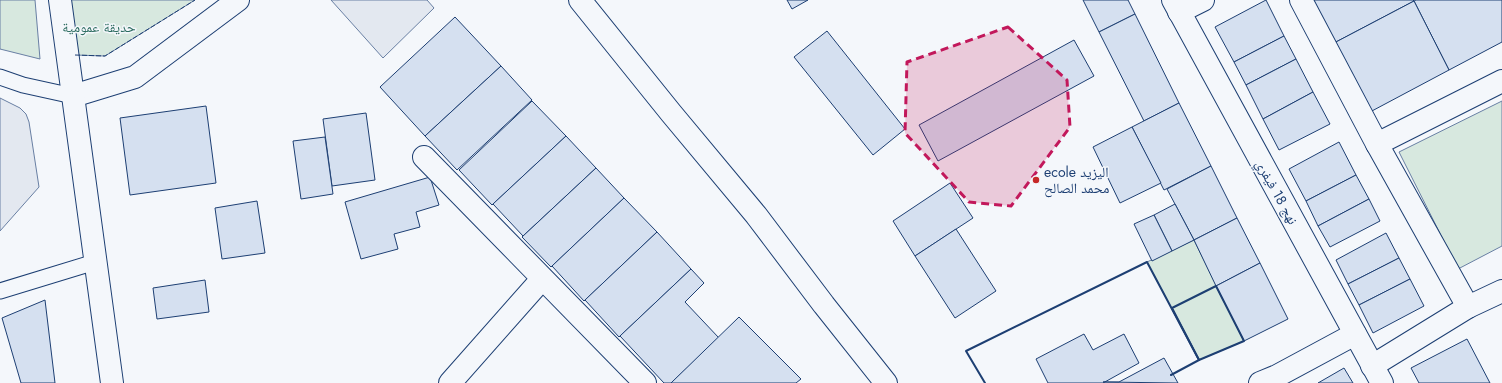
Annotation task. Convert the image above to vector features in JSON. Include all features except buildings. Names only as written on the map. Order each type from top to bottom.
[{"type":"street","points":[[60,0],[112,383]]},
{"type":"street","points":[[73,96],[135,77],[238,0]]},
{"type":"street","points":[[580,0],[670,113],[756,215],[824,305],[886,383]]},
{"type":"street","points":[[1176,6],[1203,0]]},
{"type":"street","points":[[1301,0],[1376,144],[1468,307]]},
{"type":"street","name":"نهج 18 فيفري","points":[[1176,6],[1377,374]]},
{"type":"street","points":[[1376,144],[1502,81]]},
{"type":"street","points":[[424,157],[645,383]]},
{"type":"street","points":[[450,383],[542,279]]},
{"type":"street","points":[[1377,374],[1468,307],[1502,291]]},
{"type":"street","points":[[1260,383],[1277,376],[1355,334]]},
{"type":"lane","points":[[0,77],[23,85],[73,96]]},
{"type":"lane","points":[[0,290],[95,262]]},
{"type":"highlighted area","points":[[1008,27],[1067,80],[1070,127],[1011,206],[969,202],[905,133],[907,62]]},
{"type":"green space","points":[[0,0],[35,0],[40,59],[0,49]]},
{"type":"green space","name":"حديقة عمومية","points":[[68,0],[195,0],[105,56],[75,55]]},
{"type":"green space","points":[[1502,101],[1502,246],[1458,269],[1399,152]]},
{"type":"green space","points":[[1194,240],[1244,341],[1199,360],[1147,262]]},
{"type":"shaded area","points":[[331,0],[427,0],[434,8],[383,58]]},
{"type":"shaded area","points":[[0,98],[20,108],[26,114],[29,122],[39,187],[0,231]]},
{"type":"fence","points":[[75,55],[105,56],[195,0]]},
{"type":"wall","points":[[985,383],[966,351],[1147,262],[1199,360],[1171,375]]},
{"type":"wall","points":[[1216,286],[1244,341],[1199,360],[1172,308],[1216,286]]},
{"type":"place","name":"ecole اليزيد محمد الصالح","points":[[1036,180]]}]
